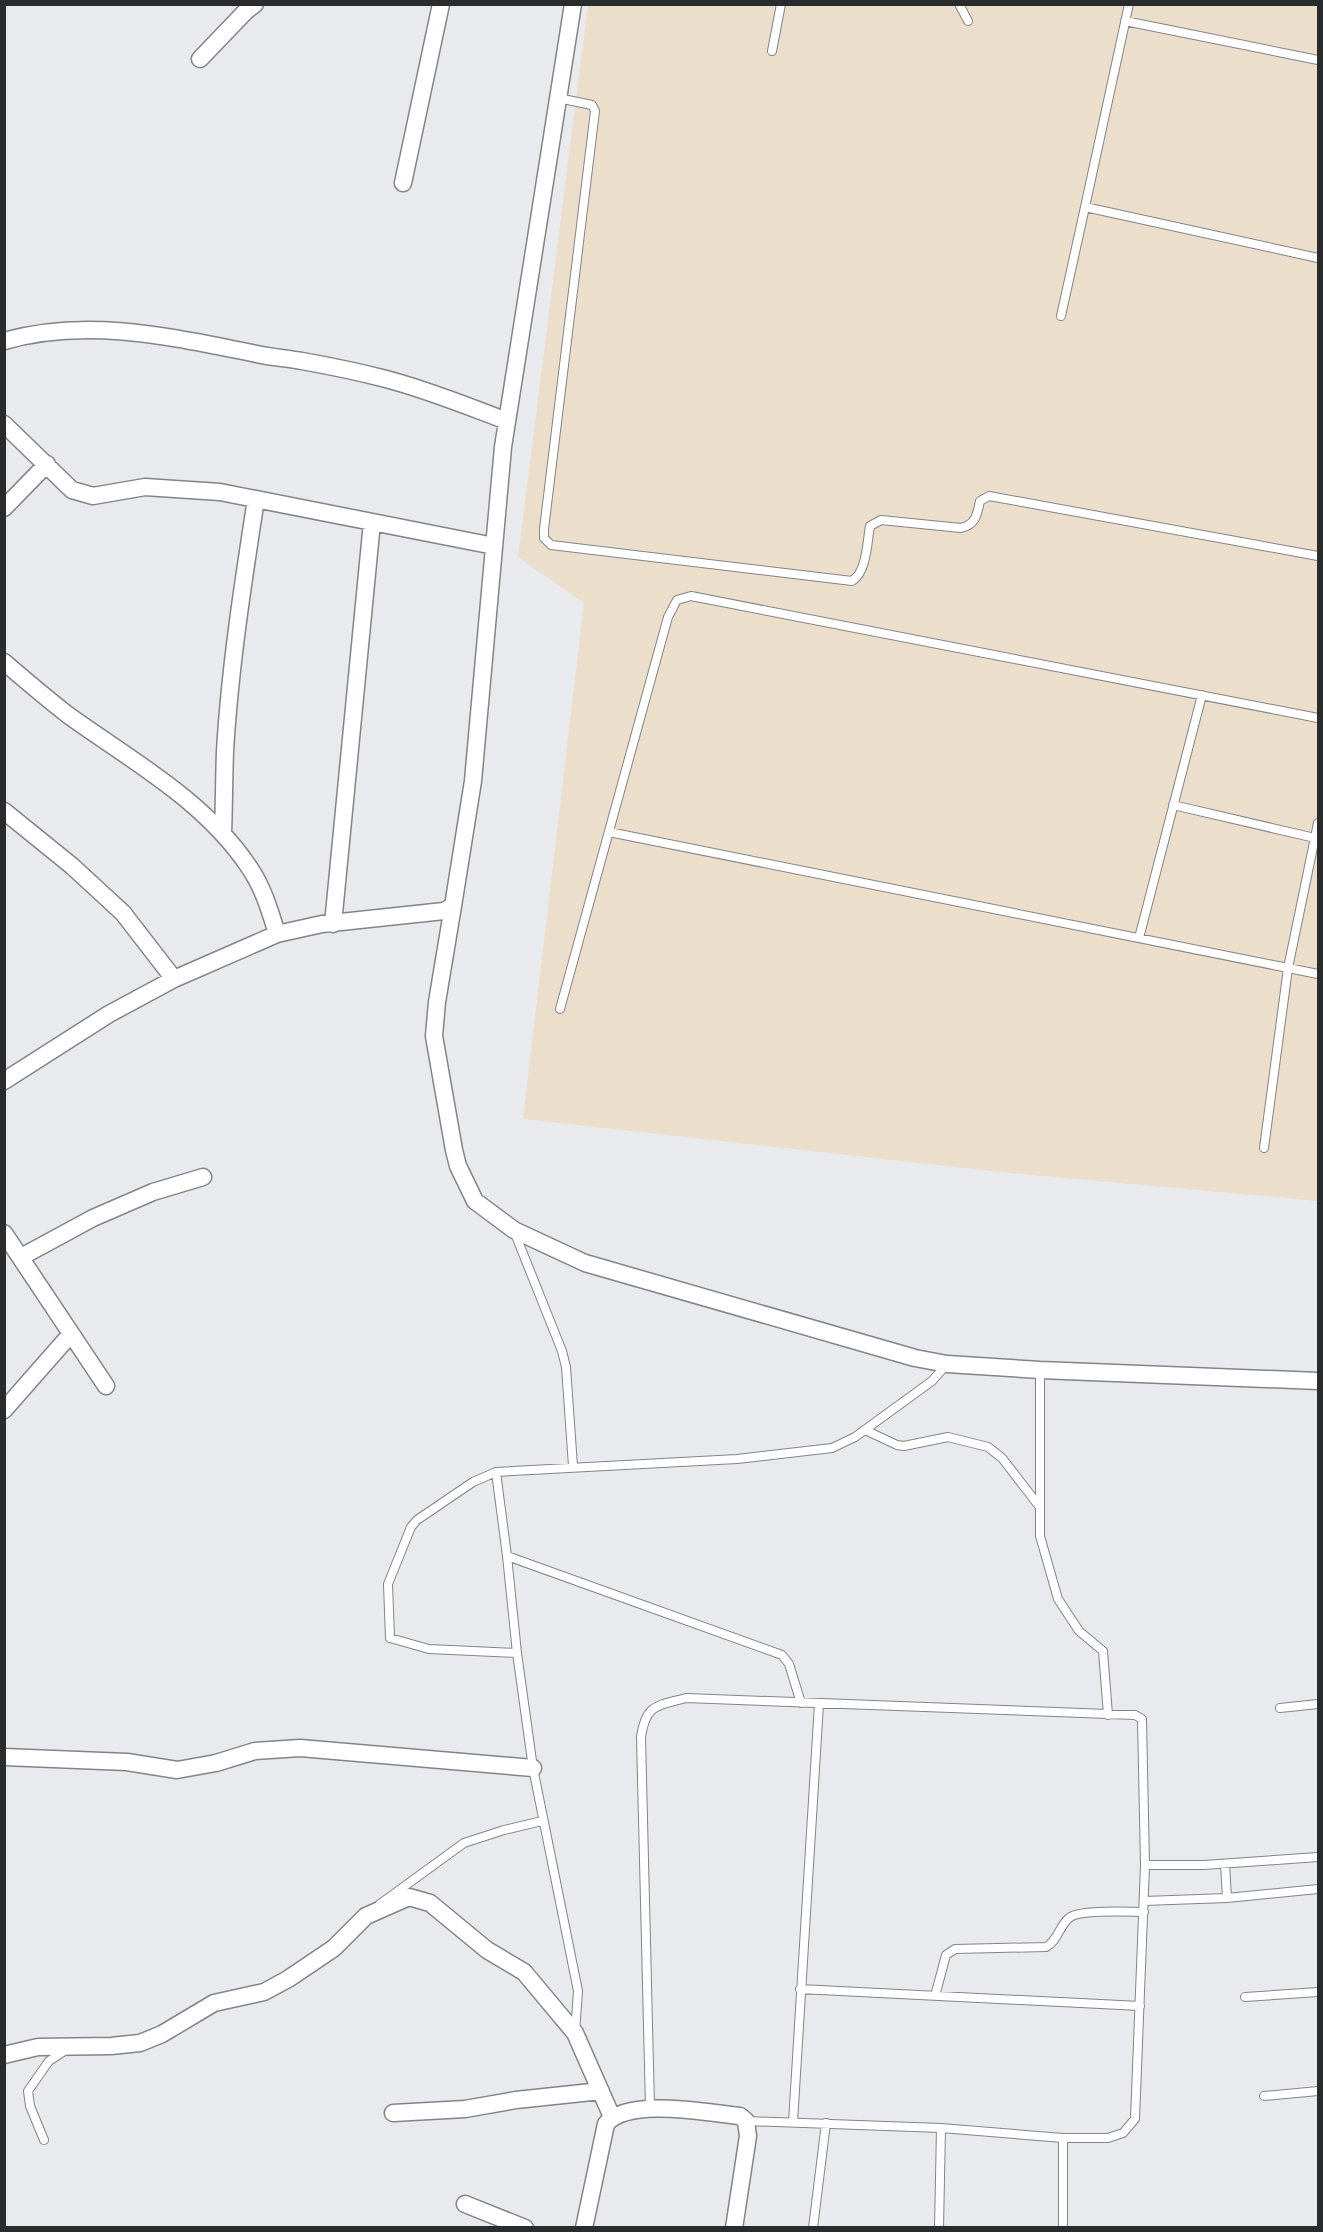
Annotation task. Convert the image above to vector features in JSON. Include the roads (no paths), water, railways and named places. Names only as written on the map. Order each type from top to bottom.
[{"type":"street","points":[[200,59],[255,4]]},
{"type":"street","points":[[403,183],[441,4]]},
{"type":"street","points":[[573,4],[507,421],[472,781],[437,1002],[434,1036],[454,1150],[470,1195],[514,1230],[598,1267],[741,1306],[830,1335],[915,1358],[947,1364],[1040,1370],[1318,1381]]},
{"type":"street","points":[[4,340],[23,335],[59,331],[138,331],[302,361],[385,379],[439,395],[507,421]]},
{"type":"street","points":[[4,424],[72,490],[84,495],[108,495],[145,487],[220,492],[494,546]]},
{"type":"street","points":[[4,508],[47,464]]},
{"type":"street","points":[[223,834],[225,752],[231,684],[256,499]]},
{"type":"street","points":[[333,924],[372,522]]},
{"type":"street","points":[[4,662],[68,715],[189,801],[223,834],[249,867],[259,885],[277,934]]},
{"type":"street","points":[[4,811],[72,866],[123,913],[174,980]]},
{"type":"street","points":[[4,1081],[109,1014],[174,980],[277,934],[322,924],[444,911],[453,906]]},
{"type":"street","points":[[21,1257],[93,1218],[153,1192],[203,1177]]},
{"type":"street","points":[[4,1233],[106,1386]]},
{"type":"street","points":[[4,1410],[70,1335]]},
{"type":"street","points":[[4,1757],[127,1762],[177,1770],[216,1764],[255,1751],[300,1748],[532,1768]]},
{"type":"street","points":[[4,2055],[38,2047],[111,2046],[140,2043],[162,2034],[214,2003],[264,1992],[288,1979],[334,1948],[366,1916],[409,1897],[430,1903],[487,1950],[524,1972],[575,2033],[612,2117]]},
{"type":"street","points":[[393,2113],[465,2109],[516,2100],[601,2091]]},
{"type":"street","points":[[584,2228],[606,2124],[612,2117],[650,2107],[740,2116],[746,2121],[748,2136],[734,2228]]},
{"type":"street","points":[[465,2204],[525,2228]]},
{"type":"lane","points":[[772,51],[781,4]]},
{"type":"lane","points":[[959,4],[968,21]]},
{"type":"lane","points":[[1061,316],[1129,4]]},
{"type":"lane","points":[[1125,21],[1318,60]]},
{"type":"lane","points":[[558,98],[592,105],[595,111],[544,529],[544,538],[551,545],[852,580],[857,578],[862,567],[870,526],[876,522],[881,520],[961,528],[972,524],[976,519],[980,501],[989,496],[1318,556]]},
{"type":"lane","points":[[1085,207],[1318,258]]},
{"type":"lane","points":[[560,1010],[668,617],[677,600],[691,596],[1318,718]]},
{"type":"lane","points":[[1139,938],[1203,695]]},
{"type":"lane","points":[[1173,805],[1315,838]]},
{"type":"lane","points":[[1264,1148],[1288,968],[1318,823]]},
{"type":"lane","points":[[609,832],[1318,974]]},
{"type":"lane","points":[[514,1230],[564,1359],[573,1466]]},
{"type":"lane","points":[[517,1653],[429,1649],[390,1638],[388,1584],[411,1527],[417,1520],[473,1482],[496,1472],[726,1459],[818,1450],[844,1443],[865,1430],[932,1381],[947,1364]]},
{"type":"lane","points":[[1040,1370],[1040,1536],[1058,1599],[1078,1631],[1100,1648],[1105,1655],[1108,1715]]},
{"type":"lane","points":[[865,1430],[903,1446],[948,1437],[988,1447],[1002,1458],[1040,1507]]},
{"type":"lane","points":[[496,1472],[532,1768],[578,1991],[575,2033]]},
{"type":"lane","points":[[507,1556],[782,1655],[789,1664],[801,1703]]},
{"type":"lane","points":[[650,2107],[640,1737],[643,1718],[655,1707],[686,1698],[1135,1716],[1142,1719],[1145,1865],[1140,2006],[1135,2119],[1124,2133],[1108,2138],[1063,2138],[941,2128],[746,2121]]},
{"type":"lane","points":[[793,2122],[819,1704]]},
{"type":"lane","points":[[1280,1708],[1318,1704]]},
{"type":"lane","points":[[366,1916],[400,1888],[464,1843],[543,1821]]},
{"type":"lane","points":[[1145,1865],[1225,1864],[1318,1857]]},
{"type":"lane","points":[[1225,1864],[1227,1898]]},
{"type":"lane","points":[[1144,1901],[1227,1898],[1318,1889]]},
{"type":"lane","points":[[935,1996],[946,1955],[955,1949],[1046,1947],[1051,1944],[1066,1920],[1077,1913],[1144,1912]]},
{"type":"lane","points":[[800,1989],[1140,2006]]},
{"type":"lane","points":[[1245,1997],[1318,1992]]},
{"type":"lane","points":[[44,2140],[30,2106],[28,2091],[49,2061],[72,2046]]},
{"type":"lane","points":[[1264,2096],[1318,2091]]},
{"type":"lane","points":[[813,2228],[826,2123]]},
{"type":"lane","points":[[939,2228],[941,2128]]},
{"type":"lane","points":[[1063,2138],[1063,2228]]}]
